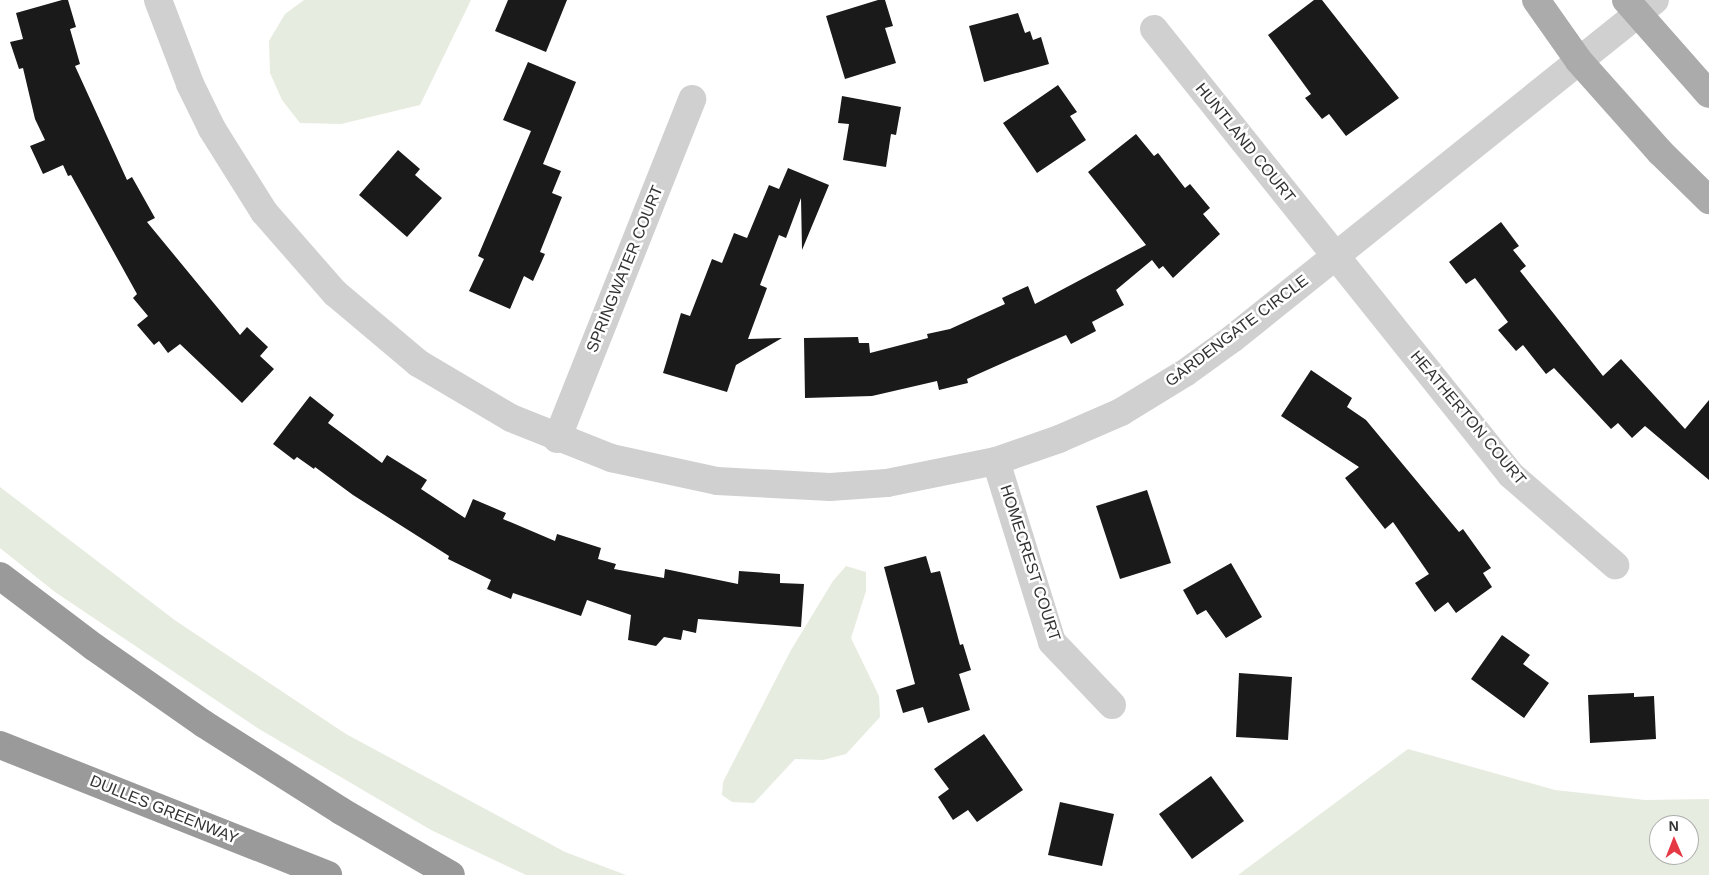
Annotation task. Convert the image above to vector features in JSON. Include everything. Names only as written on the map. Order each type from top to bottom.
[{"type":"highway","points":[[0,576],[204,724],[341,811],[451,875]]},
{"type":"highway","name":"DULLES GREENWAY","points":[[0,745],[328,875]]},
{"type":"main road","points":[[1536,0],[1579,61],[1660,152],[1709,200]]},
{"type":"main road","points":[[1639,5],[1709,94]]},
{"type":"street","name":"GARDENGATE CIRCLE","points":[[158,0],[190,84],[212,129],[264,212],[298,254],[342,300],[418,363],[463,392],[557,439],[664,472],[774,487],[887,483],[996,461],[1060,439],[1121,412],[1185,374],[1336,256],[1579,61],[1639,5]]},
{"type":"street","name":"HUNTLAND COURT","points":[[1154,29],[1336,256]]},
{"type":"street","name":"SPRINGWATER COURT","points":[[557,439],[692,99]]},
{"type":"street","name":"HEATHERTON COURT","points":[[1336,256],[1511,475],[1615,566]]},
{"type":"street","name":"HOMECREST COURT","points":[[996,461],[1052,642],[1112,704]]},
{"type":"shaded area","points":[[304,0],[471,0],[420,105],[341,124],[300,123],[282,100],[270,73],[269,41],[285,14]]},
{"type":"shaded area","points":[[0,487],[176,621],[346,734],[565,852],[626,875],[526,875],[431,830],[259,729],[55,592],[0,548]]},
{"type":"shaded area","points":[[846,566],[866,572],[866,591],[851,638],[879,696],[880,717],[846,754],[823,760],[795,759],[754,803],[732,802],[722,795],[723,782],[791,650],[833,581]]},
{"type":"shaded area","points":[[1408,749],[1555,790],[1645,800],[1709,799],[1709,875],[1238,875]]},
{"type":"building","points":[[68,0],[76,27],[70,29],[80,64],[75,66],[127,180],[132,177],[155,218],[147,222],[240,335],[247,327],[268,347],[260,356],[274,369],[242,403],[180,344],[168,353],[159,341],[154,345],[137,325],[148,316],[133,298],[137,294],[71,175],[68,176],[63,165],[43,174],[30,146],[45,140],[35,119],[23,68],[19,69],[10,42],[23,39],[16,13]]},
{"type":"building","points":[[508,0],[567,0],[546,52],[495,31]]},
{"type":"building","points":[[878,0],[885,0],[893,26],[885,28],[896,63],[845,79],[826,16]]},
{"type":"building","points":[[1314,0],[1322,0],[1399,98],[1346,136],[1329,114],[1322,119],[1305,98],[1311,94],[1268,35]]},
{"type":"building","points":[[1018,13],[1025,33],[1030,31],[1033,40],[1041,37],[1049,64],[984,82],[969,26]]},
{"type":"building","points":[[528,62],[576,82],[543,164],[561,171],[552,193],[562,197],[540,252],[545,254],[533,281],[524,276],[510,309],[469,291],[484,259],[478,256],[531,131],[503,120]]},
{"type":"building","points":[[1058,85],[1077,112],[1070,116],[1086,140],[1037,173],[1003,123]]},
{"type":"building","points":[[842,96],[901,107],[896,135],[891,134],[886,167],[843,160],[849,124],[838,123]]},
{"type":"building","points":[[1136,134],[1154,156],[1158,153],[1185,188],[1190,184],[1210,208],[1203,214],[1220,234],[1173,278],[1163,266],[1159,269],[1152,260],[1116,290],[1124,305],[1092,322],[1096,331],[1071,344],[1066,335],[967,379],[968,383],[939,390],[937,381],[872,396],[805,398],[804,338],[858,337],[859,343],[869,343],[870,353],[928,338],[927,334],[950,329],[1005,304],[1002,298],[1028,286],[1035,304],[1146,245],[1088,172]]},
{"type":"building","points":[[398,150],[420,169],[415,175],[442,198],[407,237],[359,195]]},
{"type":"building","points":[[788,168],[829,185],[802,250],[801,198],[786,238],[779,235],[760,285],[767,288],[748,339],[782,338],[736,365],[727,392],[663,373],[681,313],[690,316],[712,259],[722,263],[734,233],[747,238],[769,185],[779,189]]},
{"type":"building","points":[[1501,222],[1519,246],[1513,250],[1526,266],[1520,271],[1603,376],[1621,359],[1685,429],[1709,400],[1709,480],[1645,426],[1632,438],[1618,423],[1611,429],[1554,368],[1546,374],[1523,345],[1516,351],[1498,330],[1508,322],[1475,278],[1466,284],[1449,262]]},
{"type":"building","points":[[1311,370],[1352,398],[1347,407],[1366,420],[1459,532],[1463,529],[1491,568],[1483,573],[1492,587],[1456,613],[1448,602],[1435,612],[1415,583],[1429,574],[1393,522],[1385,529],[1345,478],[1359,467],[1281,416]]},
{"type":"building","points":[[310,396],[334,415],[328,423],[382,463],[387,455],[427,480],[421,489],[465,518],[473,499],[506,513],[503,519],[555,541],[557,534],[601,548],[598,559],[616,564],[614,569],[664,578],[665,569],[738,584],[739,571],[780,574],[780,583],[804,584],[801,627],[698,619],[696,633],[683,630],[681,640],[664,637],[656,646],[628,640],[631,615],[587,600],[581,616],[513,593],[511,599],[487,589],[491,580],[448,559],[449,556],[353,495],[315,467],[314,469],[297,457],[294,460],[273,444]]},
{"type":"building","points":[[1147,490],[1171,563],[1120,579],[1096,506]]},
{"type":"building","points":[[926,556],[931,573],[940,571],[960,645],[963,644],[971,670],[959,674],[970,710],[928,723],[923,707],[903,713],[896,690],[915,684],[884,567]]},
{"type":"building","points":[[1231,563],[1262,617],[1226,638],[1206,610],[1197,615],[1183,590]]},
{"type":"building","points":[[1502,635],[1530,655],[1523,664],[1549,683],[1524,718],[1471,679]]},
{"type":"building","points":[[1239,673],[1292,677],[1288,740],[1236,737]]},
{"type":"building","points":[[1634,693],[1634,697],[1654,696],[1656,739],[1590,743],[1588,695]]},
{"type":"building","points":[[984,734],[1023,790],[977,822],[968,810],[953,820],[938,797],[949,789],[934,769]]},
{"type":"building","points":[[1211,776],[1244,821],[1192,859],[1159,814]]},
{"type":"building","points":[[1060,802],[1114,814],[1102,866],[1048,855]]}]
